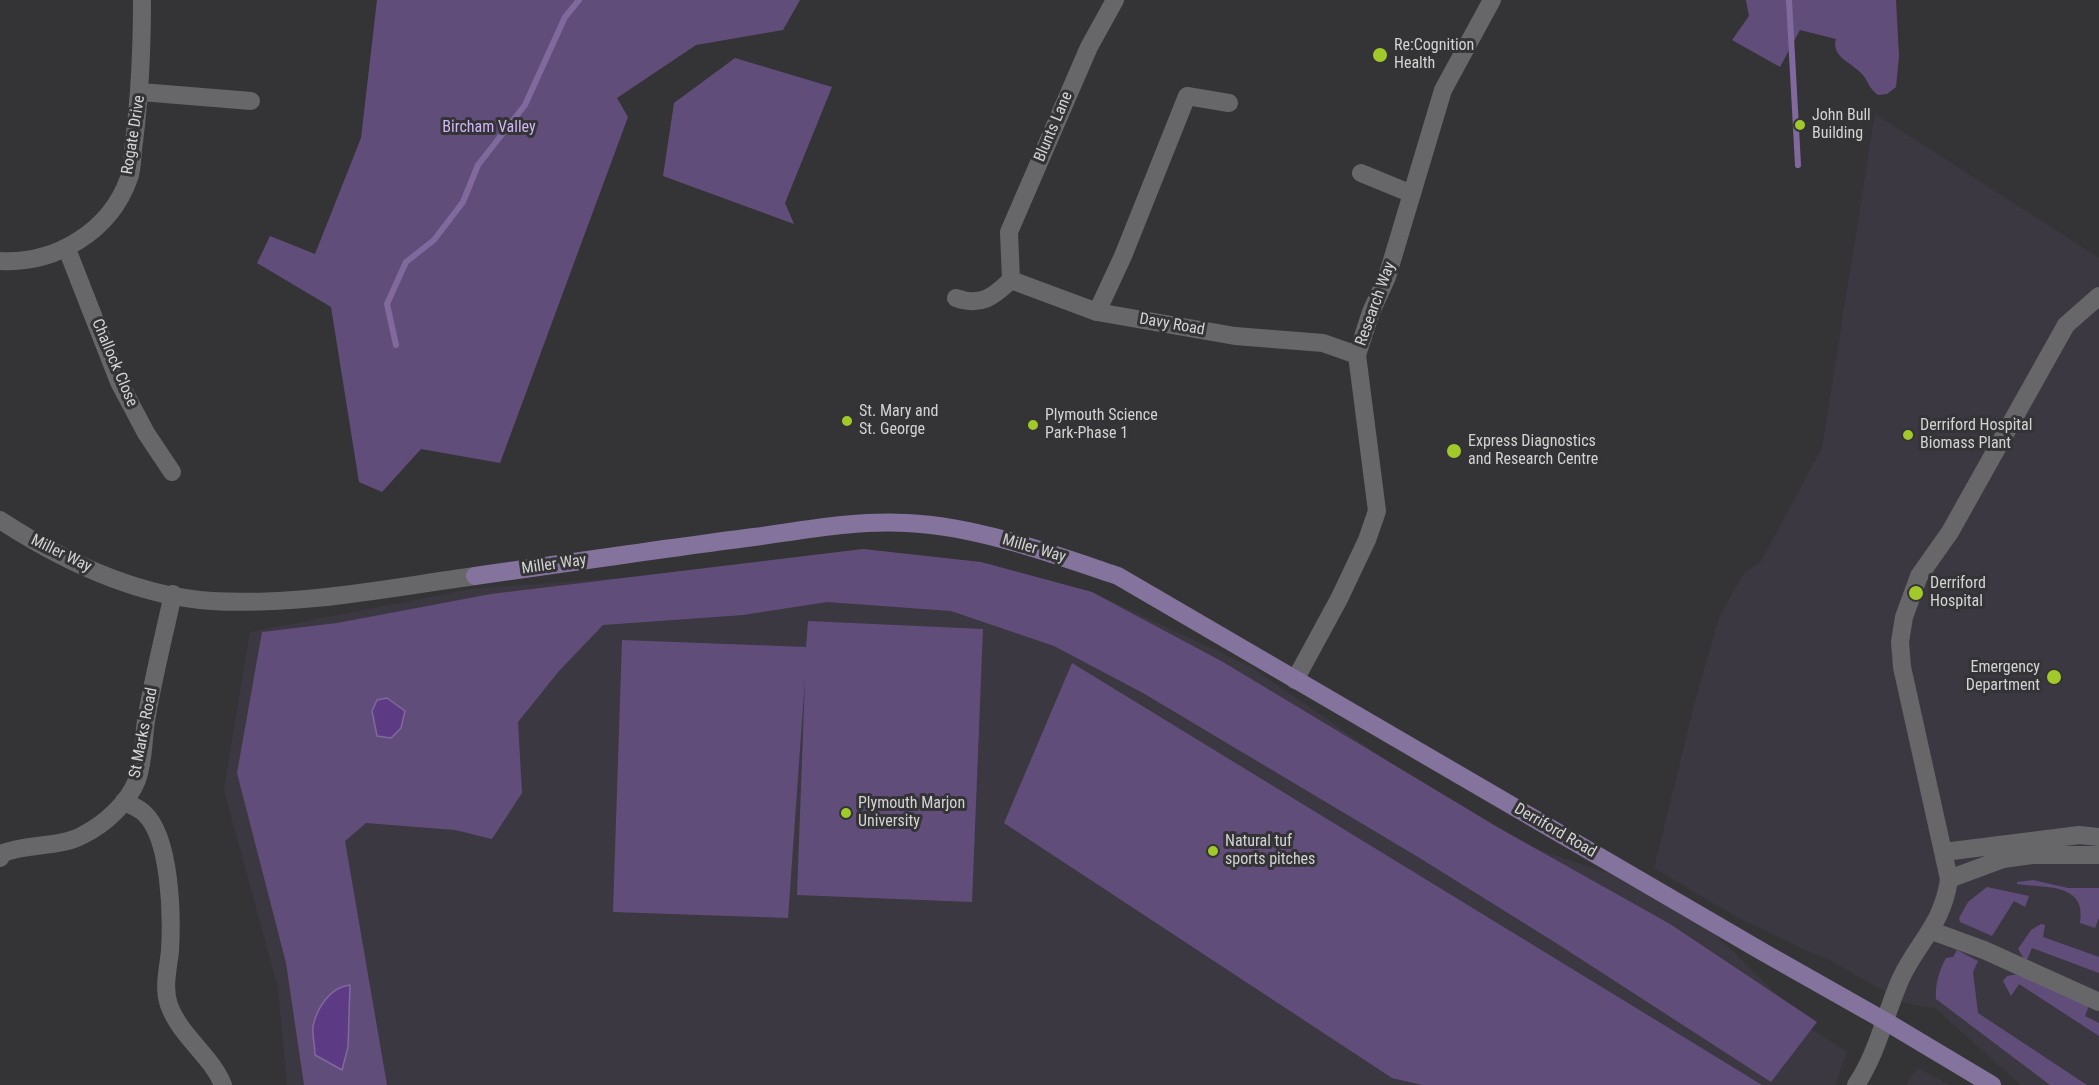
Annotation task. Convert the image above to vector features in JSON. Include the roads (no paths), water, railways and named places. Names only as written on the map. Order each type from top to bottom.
[{"type":"main road","name":"Miller Way","points":[[475,576],[710,542],[867,523],[909,522],[987,535],[1058,555],[1118,576]]},
{"type":"main road","name":"Derriford Road","points":[[1118,576],[1992,1085]]},
{"type":"street","name":"Rogate Drive","points":[[0,261],[20,262],[67,249],[104,221],[129,178],[141,92],[142,0]]},
{"type":"street","name":"Blunts Lane","points":[[1011,280],[1009,232],[1089,47],[1115,0]]},
{"type":"street","name":"Research Way","points":[[1295,680],[1340,598],[1367,540],[1377,511],[1357,355],[1371,312],[1387,277],[1443,90],[1492,0]]},
{"type":"street","points":[[141,92],[251,101]]},
{"type":"street","points":[[1096,312],[1124,256],[1187,96],[1228,103]]},
{"type":"street","points":[[1361,173],[1412,194]]},
{"type":"street","name":"Challock Close","points":[[67,249],[119,382],[146,433],[171,472]]},
{"type":"street","points":[[956,298],[974,303],[984,302],[1011,280]]},
{"type":"street","name":"Davy Road","points":[[1011,280],[1096,312],[1235,336],[1323,343],[1357,355]]},
{"type":"street","points":[[1856,1085],[1874,1053],[1901,977],[1932,931],[1949,879],[1902,668],[1900,642],[1907,604],[1919,576],[1950,532],[2066,325],[2099,296]]},
{"type":"street","name":"Miller Way","points":[[0,520],[41,546],[81,566],[126,583],[210,601],[272,602],[475,576]]},
{"type":"street","name":"St Marks Road","points":[[1,853],[22,846],[81,837],[103,823],[124,801],[136,781],[142,760],[146,721],[173,594]]},
{"type":"street","points":[[124,801],[145,813],[158,835],[170,901],[166,983],[169,1005],[182,1029],[219,1076],[223,1085]]},
{"type":"street","points":[[1944,852],[2079,835],[2099,837]]},
{"type":"street","points":[[1949,879],[2003,859],[2032,855],[2099,855]]},
{"type":"street","points":[[1932,931],[1984,950],[2099,1002]]},
{"type":"waterway","points":[[396,345],[387,304],[406,262],[434,240],[463,202],[478,165],[525,105],[565,17],[579,0]]},
{"type":"waterway","points":[[1789,0],[1798,165]]},
{"type":"place","name":"Re:Cognition Health","points":[[1380,55]]},
{"type":"place","name":"John Bull Building","points":[[1800,125]]},
{"type":"place","name":"St. Mary and St. George","points":[[847,421]]},
{"type":"place","name":"Plymouth Science Park-Phase 1","points":[[1033,425]]},
{"type":"place","name":"Derriford Hospital Biomass Plant","points":[[1908,435]]},
{"type":"place","name":"Express Diagnostics and Research Centre","points":[[1454,451]]},
{"type":"place","name":"Derriford Hospital","points":[[1916,593]]},
{"type":"place","name":"Emergency Department","points":[[2054,677]]},
{"type":"place","name":"Plymouth Marjon University","points":[[846,813]]},
{"type":"place","name":"Natural tuf sports pitches","points":[[1213,851]]},
{"type":"park label","name":"Bircham Valley","points":[[489,128]]}]
